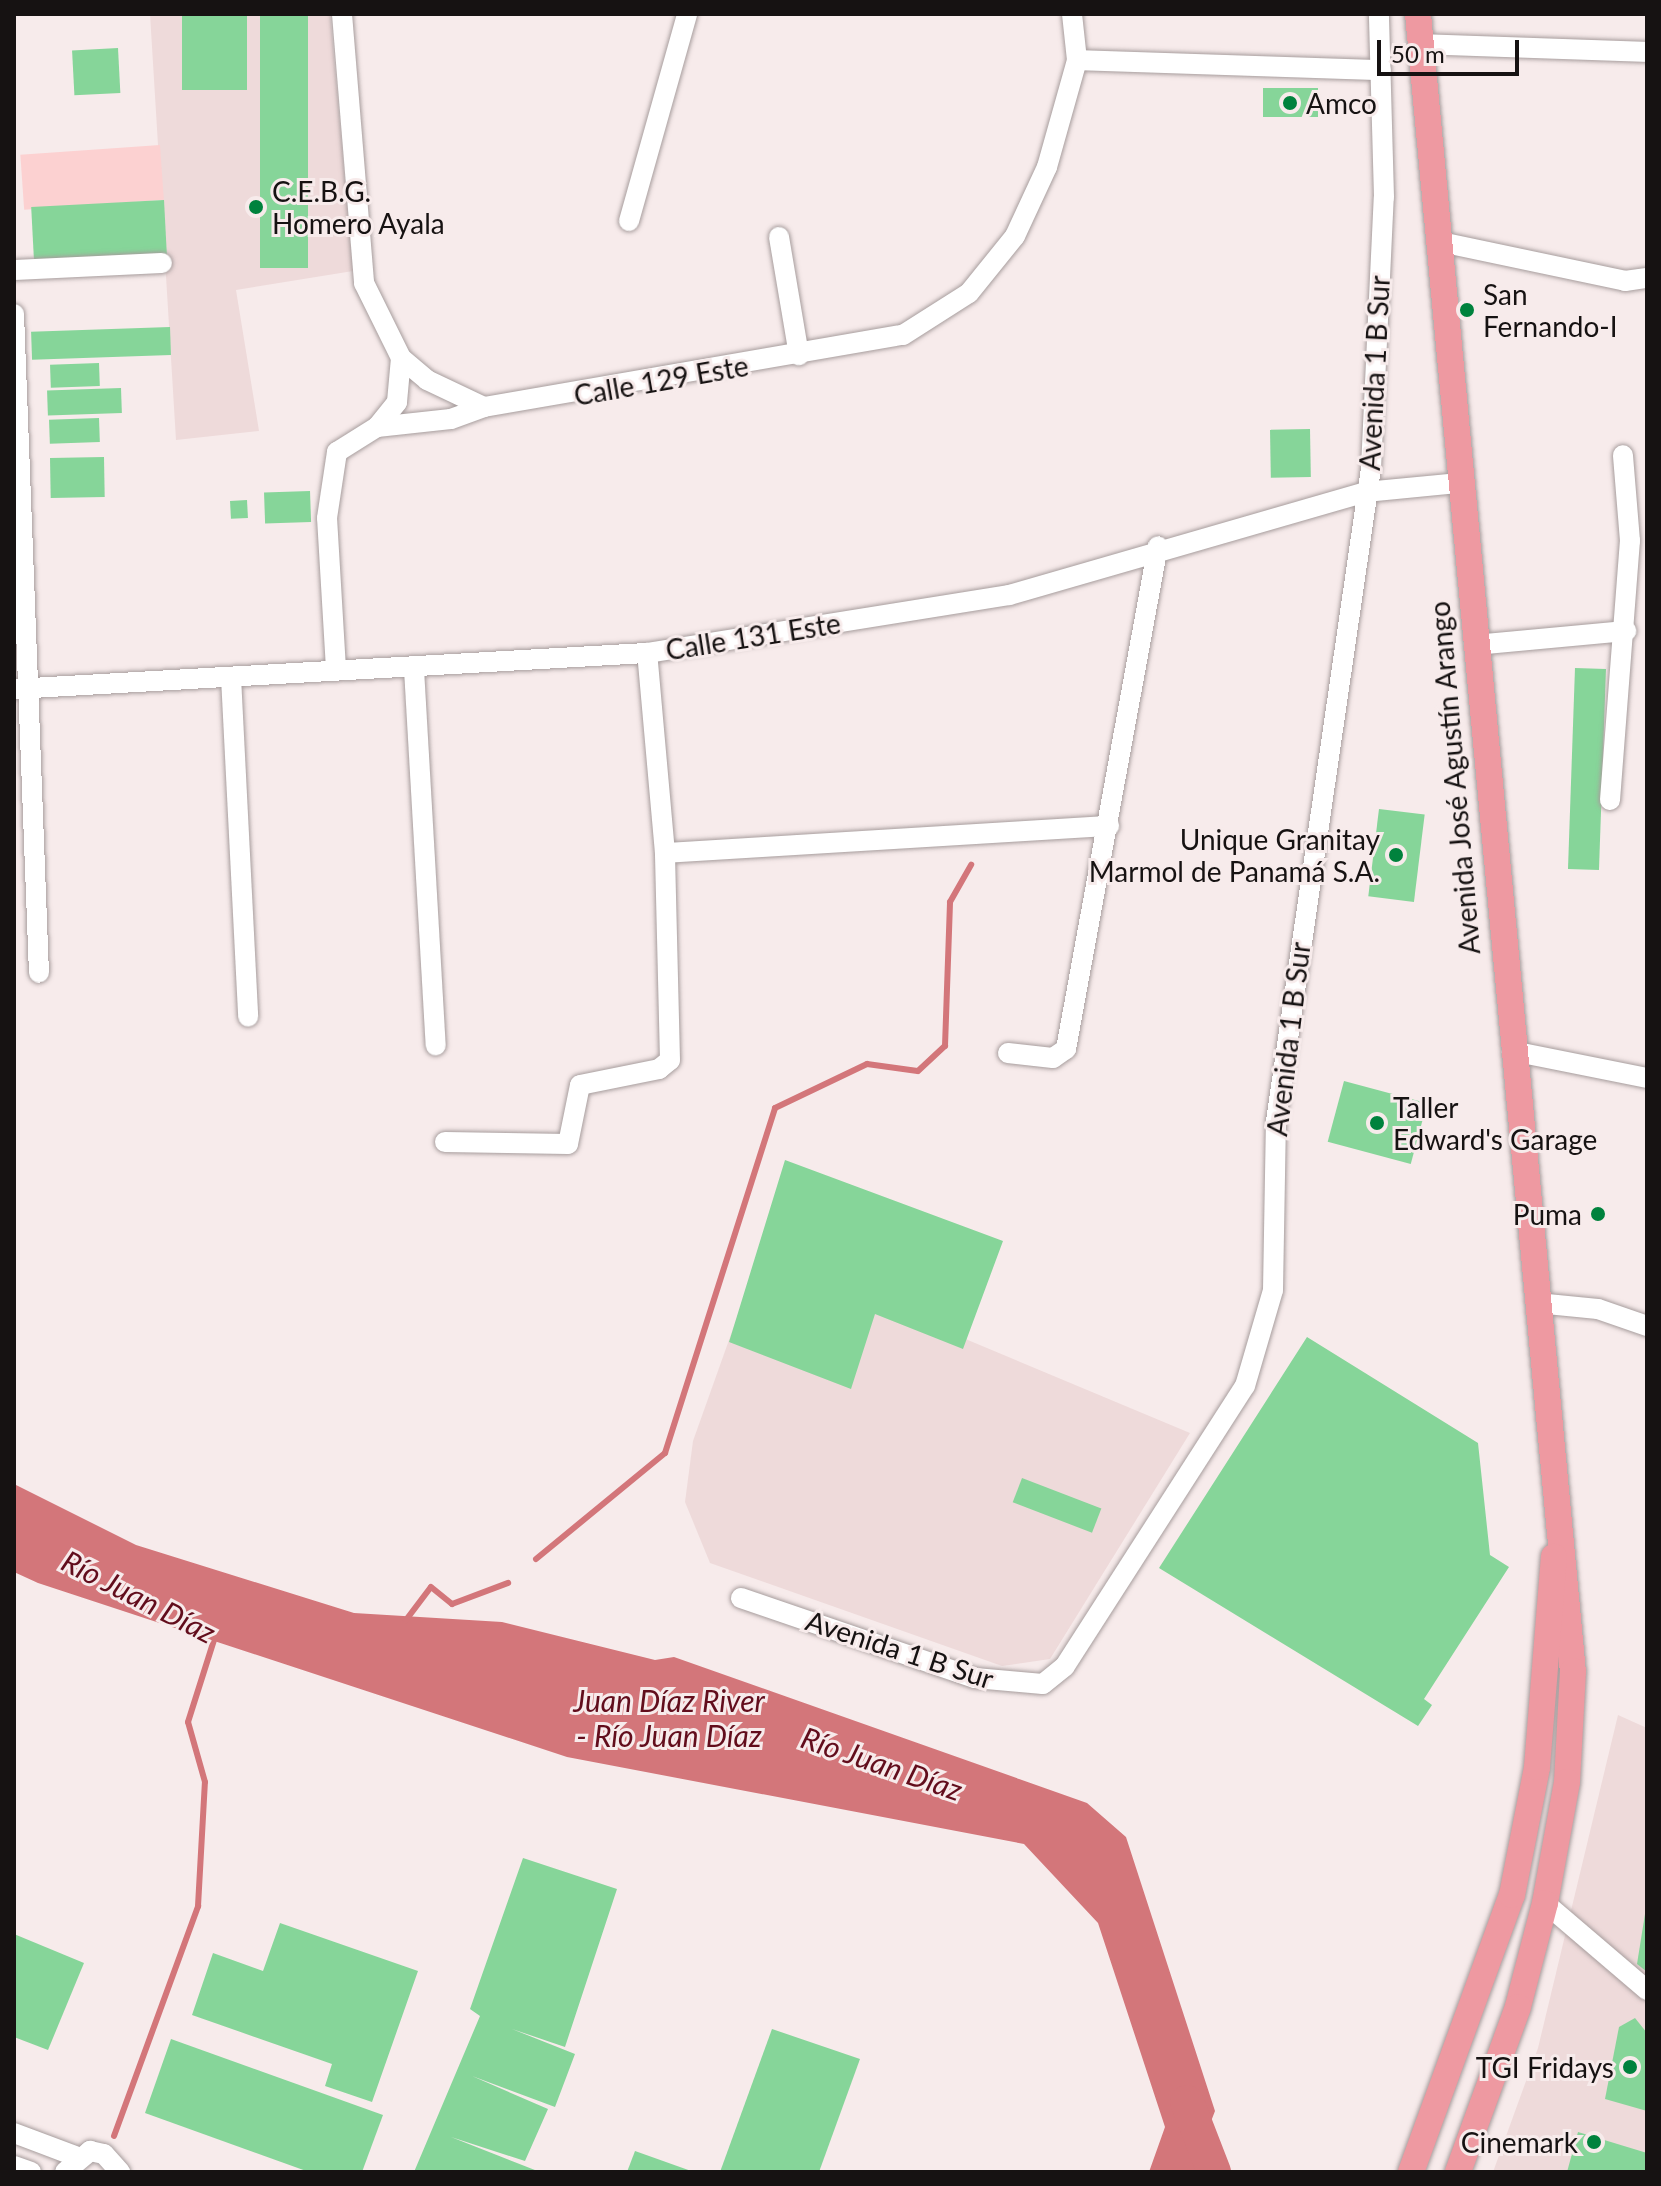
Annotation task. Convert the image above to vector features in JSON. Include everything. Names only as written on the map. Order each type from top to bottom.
[{"type":"main road","name":"Avenida José Agustín Arango","points":[[1418,14],[1458,483],[1573,1671],[1567,1782],[1545,1903],[1518,2007],[1458,2172]]},
{"type":"main road","name":"Avenida José Agustín Arango","points":[[1411,2172],[1492,1947],[1527,1827],[1558,1536]]},
{"type":"main road","points":[[1492,1947],[1517,1917],[1545,1903],[1527,1827]]},
{"type":"street","points":[[342,14],[364,283],[401,358],[427,380],[484,407]]},
{"type":"street","points":[[629,221],[687,14]]},
{"type":"street","name":"Calle 129 Este","points":[[377,427],[451,419],[484,407],[903,335],[969,293],[1015,236],[1047,167],[1077,60],[1072,14]]},
{"type":"street","name":"Avenida 1 B Sur","points":[[741,1598],[975,1678],[1043,1684],[1065,1666],[1228,1419],[1257,1353],[1273,1290],[1276,1121],[1365,492],[1384,197],[1379,14]]},
{"type":"street","points":[[1421,44],[1647,52]]},
{"type":"street","points":[[1077,60],[1381,70]]},
{"type":"street","points":[[779,237],[799,355]]},
{"type":"street","points":[[1436,241],[1625,281],[1647,278]]},
{"type":"street","points":[[14,270],[162,263]]},
{"type":"street","points":[[14,314],[25,742],[39,973]]},
{"type":"street","points":[[336,669],[331,474],[337,452],[377,427],[397,402],[401,358]]},
{"type":"street","points":[[1610,800],[1626,631],[1630,541],[1623,455]]},
{"type":"street","name":"Calle 131 Este","points":[[23,689],[336,669],[414,669],[647,653],[1009,595],[1158,546],[1365,492],[1458,483]]},
{"type":"street","points":[[1008,1053],[1053,1058],[1065,1052],[1109,826],[1158,546]]},
{"type":"street","points":[[1474,645],[1626,631]]},
{"type":"street","points":[[445,1142],[568,1144],[580,1085],[668,1065],[665,853],[647,653]]},
{"type":"street","points":[[414,669],[436,1045]]},
{"type":"street","points":[[231,677],[248,1017]]},
{"type":"street","points":[[665,853],[1109,826]]},
{"type":"street","points":[[1512,1051],[1647,1078]]},
{"type":"street","points":[[1537,1303],[1598,1309],[1647,1326]]},
{"type":"street","points":[[1545,1903],[1647,1990]]},
{"type":"street","points":[[14,2133],[70,2164],[104,2154],[120,2172]]},
{"type":"street","points":[[14,2166],[31,2172]]},
{"type":"shaded area","name":"C.E.B.G. Homero Ayala","points":[[150,14],[330,14],[353,271],[236,290],[259,431],[176,440]]},
{"type":"shaded area","points":[[160,145],[164,200],[24,210],[20,155]]},
{"type":"shaded area","points":[[760,1253],[1190,1433],[1050,1659],[1002,1666],[710,1563],[685,1502],[693,1441]]},
{"type":"shaded area","points":[[1618,1715],[1647,1728],[1647,2172],[1493,2172],[1538,2048]]},
{"type":"water","name":"Juan Díaz River - Río Juan Díaz","points":[[14,1484],[136,1545],[354,1613],[502,1622],[655,1660],[674,1657],[1087,1803],[1126,1837],[1215,2111],[1200,2150],[1208,2172],[1149,2172],[1165,2127],[1098,1923],[1024,1844],[567,1757],[38,1583],[14,1572]]},
{"type":"building","points":[[182,14],[247,14],[247,90],[182,90]]},
{"type":"building","points":[[260,14],[308,14],[308,268],[260,268]]},
{"type":"building","points":[[118,48],[120,93],[74,95],[72,50]]},
{"type":"building","name":"Amco","points":[[1263,88],[1318,88],[1318,117],[1263,117]]},
{"type":"building","points":[[164,200],[167,256],[34,263],[31,207]]},
{"type":"building","points":[[170,327],[171,355],[32,360],[31,332]]},
{"type":"building","points":[[99,363],[100,386],[51,388],[50,365]]},
{"type":"building","points":[[121,388],[122,413],[48,416],[47,391]]},
{"type":"building","points":[[99,418],[100,442],[50,444],[49,420]]},
{"type":"building","points":[[1310,429],[1311,477],[1271,478],[1270,430]]},
{"type":"building","points":[[104,457],[105,497],[51,498],[50,458]]},
{"type":"building","points":[[310,491],[311,522],[265,524],[264,493]]},
{"type":"building","points":[[247,500],[248,518],[231,519],[230,501]]},
{"type":"building","points":[[1575,668],[1606,669],[1599,870],[1568,869]]},
{"type":"building","name":"Unique Granitay Marmol de Panamá S.A.","points":[[1379,809],[1425,815],[1414,902],[1368,896]]},
{"type":"building","name":"Taller Edward's Garage","points":[[1344,1081],[1427,1103],[1411,1164],[1328,1142]]},
{"type":"building","points":[[785,1160],[1003,1241],[963,1349],[875,1314],[851,1389],[729,1342]]},
{"type":"building","points":[[1307,1337],[1478,1443],[1490,1555],[1509,1567],[1424,1699],[1432,1705],[1418,1726],[1159,1568]]},
{"type":"building","points":[[1022,1478],[1101,1508],[1092,1533],[1013,1502]]},
{"type":"building","points":[[523,1858],[617,1889],[565,2047],[512,2029],[575,2054],[555,2107],[472,2076],[548,2109],[525,2161],[451,2137],[540,2172],[414,2172],[480,2016],[470,2009]]},
{"type":"building","points":[[1647,1914],[1647,1972],[1637,1964]]},
{"type":"building","points":[[280,1923],[418,1971],[372,2102],[325,2086],[332,2064],[192,2015],[213,1953],[263,1971]]},
{"type":"building","points":[[14,1934],[84,1963],[48,2050],[14,2037]]},
{"type":"building","name":"TGI Fridays","points":[[1635,2018],[1647,2033],[1647,2111],[1605,2099],[1619,2027]]},
{"type":"building","points":[[772,2029],[860,2059],[819,2172],[720,2172]]},
{"type":"building","points":[[171,2039],[383,2115],[362,2172],[309,2172],[145,2113]]},
{"type":"building","name":"Cinemark","points":[[1578,2132],[1647,2153],[1647,2172],[1567,2172]]},
{"type":"building","points":[[635,2151],[694,2172],[627,2172]]},
{"type":"waterway","points":[[536,1559],[665,1453],[775,1108],[867,1064],[918,1071],[945,1046],[950,902],[971,865]]},
{"type":"waterway","points":[[406,1620],[431,1587],[452,1604],[508,1583]]},
{"type":"waterway","points":[[114,2136],[198,1906],[205,1782],[188,1722],[214,1640]]},
{"type":"waterway","name":"Río Juan Díaz","points":[[1187,2102],[1214,2172]]},
{"type":"place","name":"Amco","points":[[1290,103]]},
{"type":"place","name":"C.E.B.G. Homero Ayala","points":[[256,207]]},
{"type":"place","name":"San Fernando-I","points":[[1467,310]]},
{"type":"place","name":"Unique Granitay Marmol de Panamá S.A.","points":[[1396,855]]},
{"type":"place","name":"Taller Edward's Garage","points":[[1377,1123]]},
{"type":"place","name":"Puma","points":[[1598,1214]]},
{"type":"place","name":"TGI Fridays","points":[[1630,2067]]},
{"type":"place","name":"Cinemark","points":[[1594,2142]]}]
